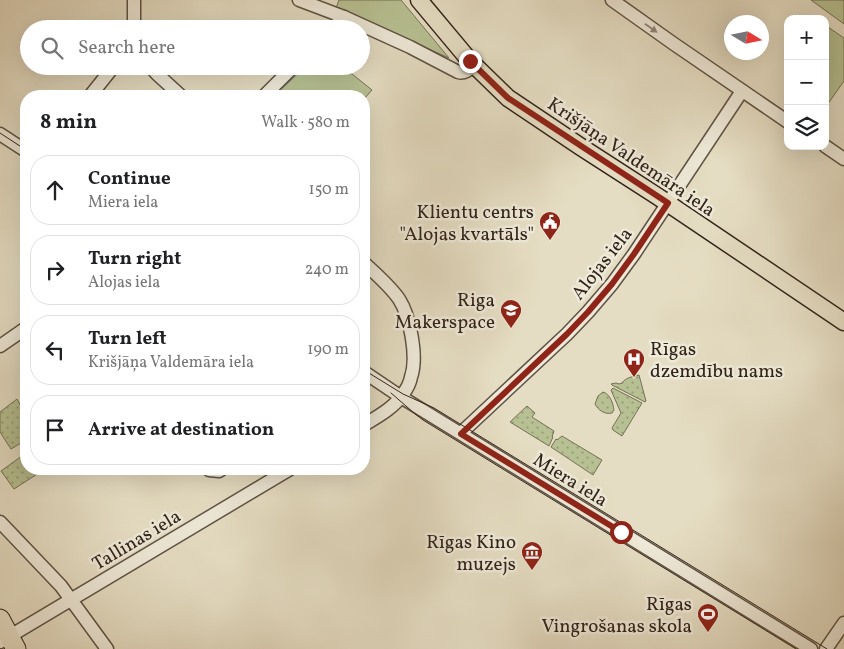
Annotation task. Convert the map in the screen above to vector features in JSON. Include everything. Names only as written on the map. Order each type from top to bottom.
[{"type":"highway","points":[[0,619],[8,642]]},
{"type":"main road","name":"Krišjāņa Valdemāra iela","points":[[419,0],[474,65],[508,98],[844,322]]},
{"type":"street","points":[[134,0],[134,20]]},
{"type":"street","points":[[298,0],[351,20]]},
{"type":"street","points":[[612,0],[784,119]]},
{"type":"street","points":[[341,20],[344,17]]},
{"type":"street","points":[[370,29],[458,72],[462,73],[474,65]]},
{"type":"street","points":[[95,90],[107,75]]},
{"type":"street","points":[[158,75],[174,90]]},
{"type":"street","points":[[270,90],[285,75]]},
{"type":"street","name":"Alojas iela","points":[[461,434],[567,334],[612,284],[742,91]]},
{"type":"street","points":[[0,134],[20,147]]},
{"type":"street","points":[[829,149],[844,159]]},
{"type":"street","points":[[370,268],[398,297],[403,306],[410,326],[413,351],[411,377],[401,397],[387,410],[370,421]]},
{"type":"street","points":[[0,346],[20,332]]},
{"type":"street","name":"Miera iela","points":[[370,376],[401,397],[811,649]]},
{"type":"street","name":"Tallinas iela","points":[[8,642],[71,599],[280,475]]},
{"type":"street","points":[[0,522],[61,586],[107,649]]},
{"type":"street","points":[[826,649],[844,623]]},
{"type":"green space","points":[[339,0],[401,0],[449,58],[370,23],[370,20],[363,20],[336,8]]},
{"type":"green space","points":[[811,0],[844,0],[844,24]]},
{"type":"green space","points":[[829,28],[844,38],[844,81],[829,102]]},
{"type":"green space","points":[[296,75],[353,75],[372,90],[370,92],[370,90],[280,90]]},
{"type":"green space","points":[[639,375],[645,402],[611,384],[619,384],[628,378]]},
{"type":"green space","points":[[613,388],[642,403],[622,436],[612,428],[621,413],[611,390]]},
{"type":"green space","points":[[603,392],[608,395],[612,402],[614,410],[612,413],[602,412],[595,404],[598,396]]},
{"type":"green space","points":[[17,399],[20,405],[20,444],[11,449],[0,432],[0,412]]},
{"type":"green space","points":[[527,406],[535,413],[532,417],[554,431],[549,446],[510,422]]},
{"type":"green space","points":[[562,436],[602,460],[593,475],[551,447],[556,439]]},
{"type":"green space","points":[[20,457],[20,475],[36,475],[14,489],[1,471]]},
{"type":"tram line","points":[[0,133],[20,146]]},
{"type":"tram line","points":[[370,374],[403,394],[434,408],[827,649]]},
{"type":"tram line","points":[[391,393],[423,420],[796,649]]},
{"type":"place","name":"Klientu centrs \"Alojas kvartāls\"","points":[[550,241]]},
{"type":"place","name":"Riga Makerspace","points":[[511,329]]},
{"type":"place","name":"Rīgas dzemdību nams","points":[[634,378]]},
{"type":"place","name":"Rīgas Kino muzejs","points":[[532,571]]},
{"type":"place","name":"Rīgas Vingrošanas skola","points":[[708,633]]},
{"type":"route","points":[[470,61],[508,98],[668,203],[612,284],[588,312],[461,434],[621,532]]}]
